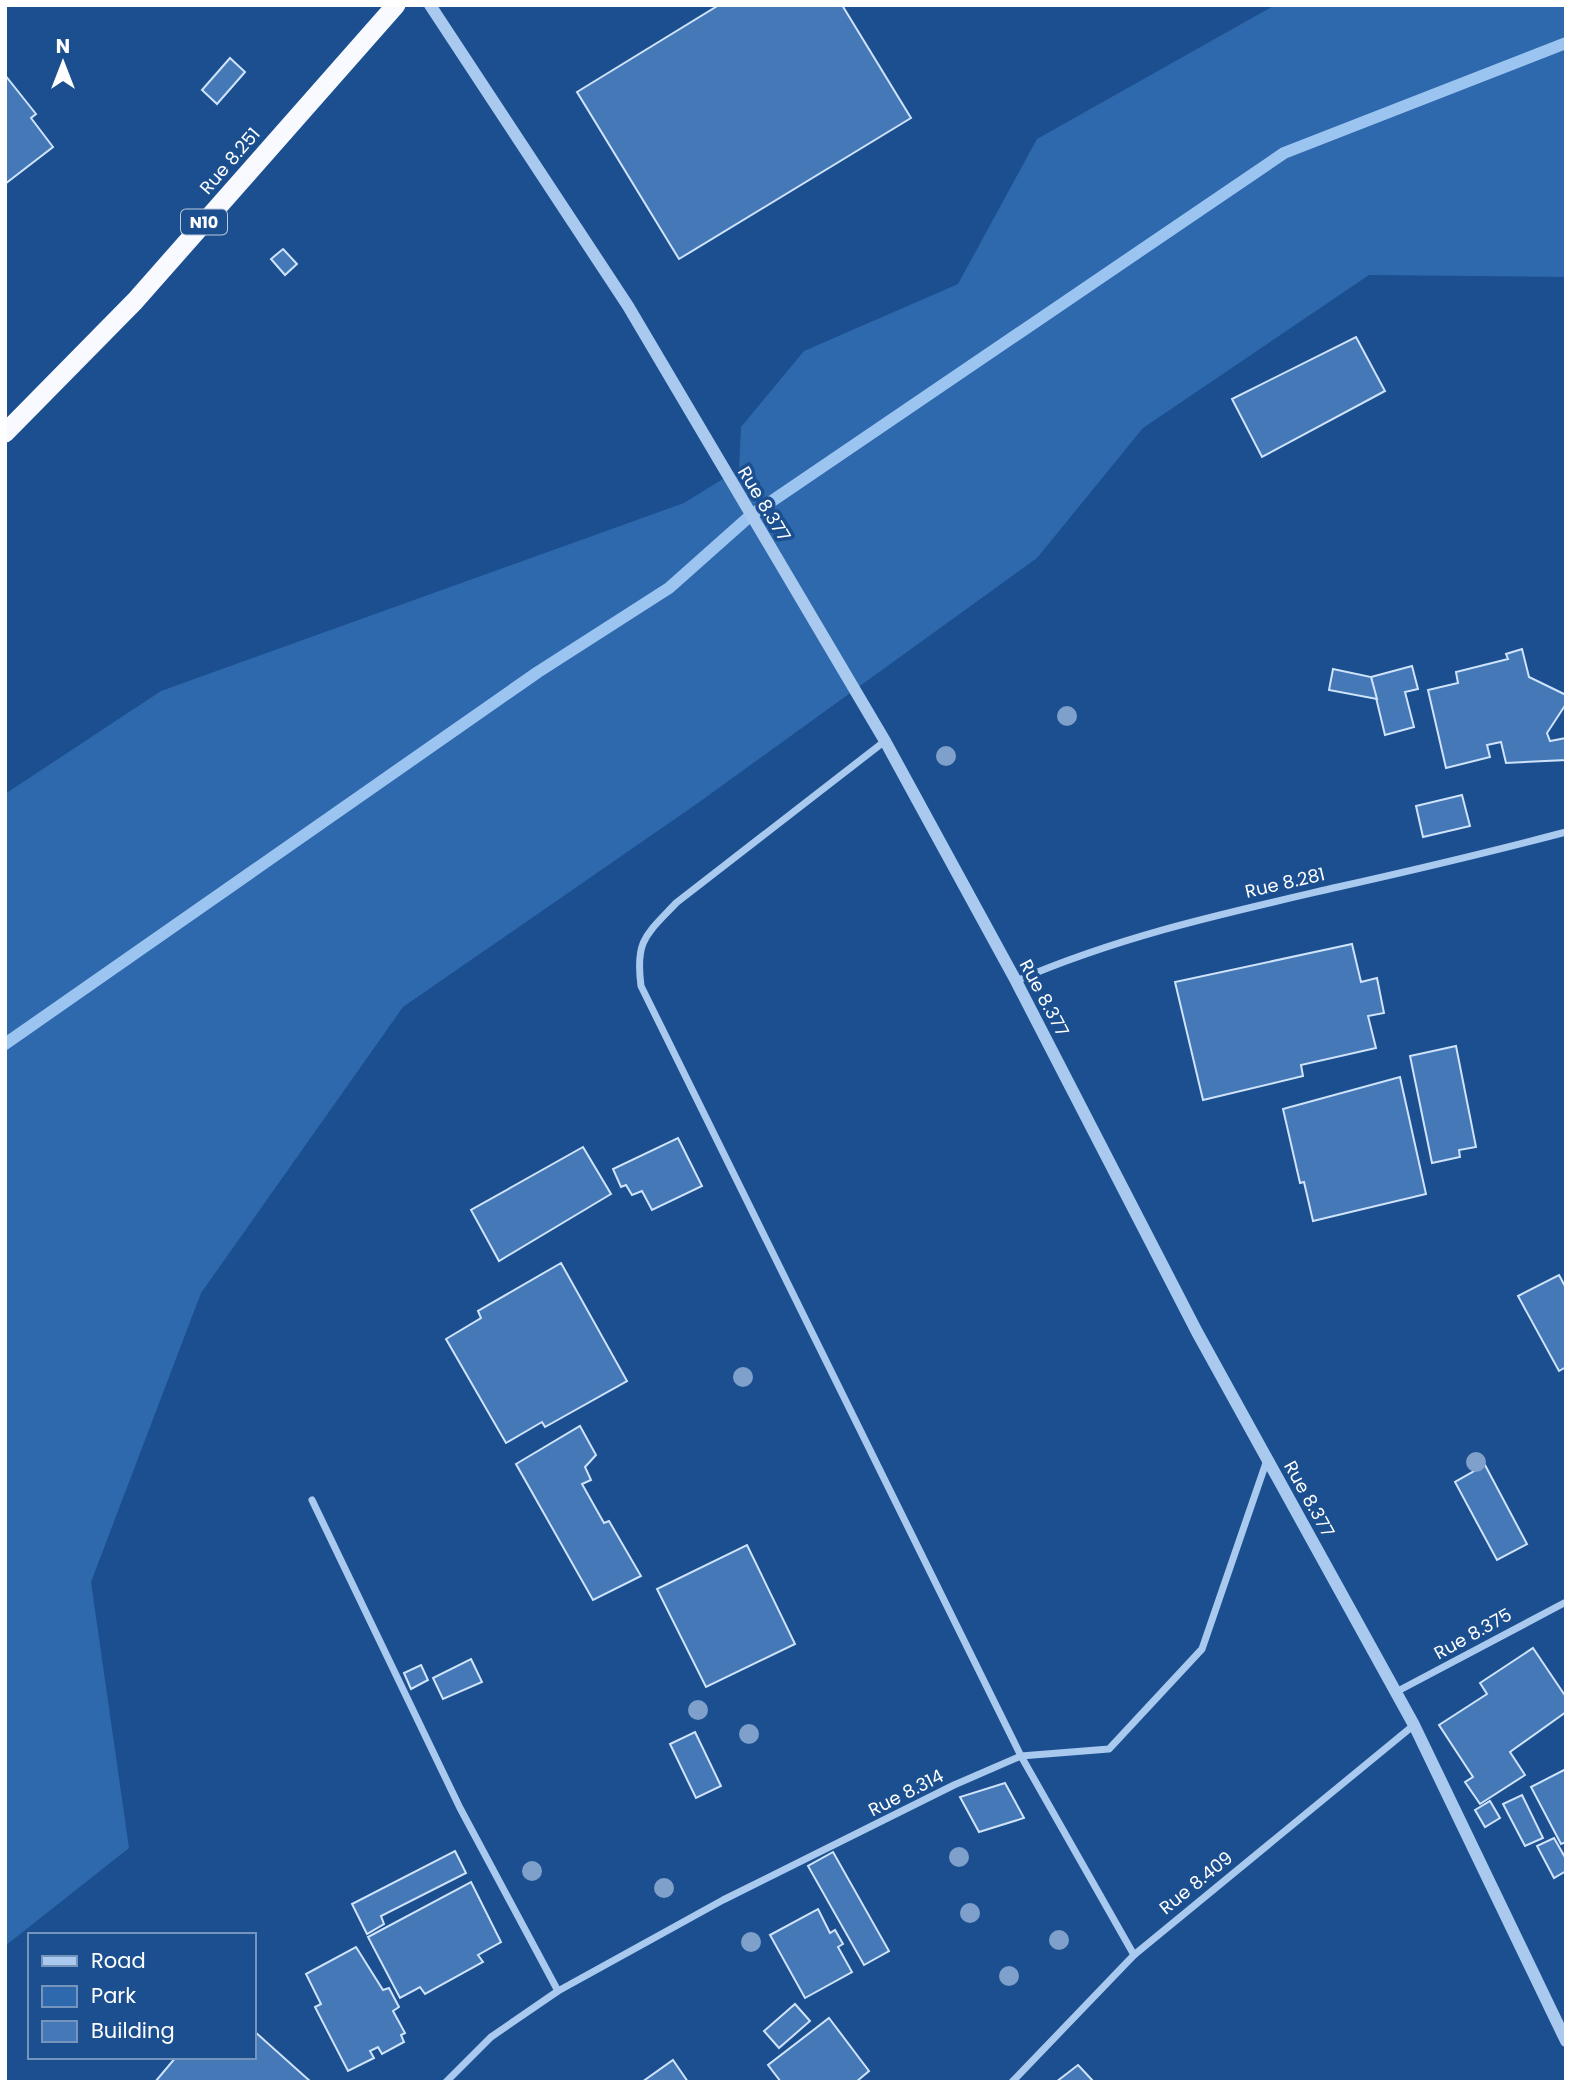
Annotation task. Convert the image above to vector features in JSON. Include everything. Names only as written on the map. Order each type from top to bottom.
[{"type":"highway","name":"Rue 8.251","points":[[5,433],[135,301],[396,5]]},
{"type":"street","name":"Rue 8.377","points":[[430,5],[628,306],[885,741],[1016,981],[1197,1332],[1414,1725],[1566,2041]]},
{"type":"street","points":[[885,741],[676,903],[648,932],[637,957],[640,986],[1021,1756],[1134,1955]]},
{"type":"street","name":"Rue 8.281","points":[[1016,981],[1107,944],[1165,927],[1457,860],[1566,832]]},
{"type":"street","name":"Rue 8.314","points":[[446,2082],[491,2037],[558,1991],[723,1900],[954,1785],[1021,1756],[1109,1749],[1202,1649],[1267,1459]]},
{"type":"street","points":[[312,1500],[460,1808],[558,1991]]},
{"type":"street","name":"Rue 8.375","points":[[1396,1692],[1566,1602]]},
{"type":"street","name":"Rue 8.409","points":[[1012,2082],[1134,1955],[1414,1725]]},
{"type":"green space","points":[[1275,5],[1566,5],[1566,277],[1369,275],[1143,428],[1037,558],[698,803],[403,1007],[201,1293],[91,1582],[129,1848],[5,1946],[5,794],[161,691],[684,503],[739,469],[741,427],[804,351],[958,284],[1037,139]]},
{"type":"building","points":[[719,5],[842,5],[911,118],[679,259],[577,92]]},
{"type":"building","points":[[230,58],[245,72],[217,104],[202,90]]},
{"type":"building","points":[[5,75],[36,114],[31,118],[53,147],[5,184]]},
{"type":"building","points":[[283,249],[297,264],[285,275],[271,259]]},
{"type":"building","points":[[1356,337],[1385,391],[1262,457],[1232,399]]},
{"type":"building","points":[[1522,649],[1529,677],[1566,695],[1566,704],[1547,733],[1550,741],[1566,738],[1566,760],[1506,763],[1501,742],[1487,745],[1490,757],[1446,768],[1428,690],[1458,683],[1456,672],[1508,659],[1506,654]]},
{"type":"building","points":[[1412,666],[1418,689],[1405,692],[1414,727],[1385,735],[1371,677]]},
{"type":"building","points":[[1333,669],[1371,677],[1377,699],[1329,690]]},
{"type":"building","points":[[1462,795],[1470,826],[1423,837],[1416,806]]},
{"type":"building","points":[[1352,944],[1361,982],[1377,978],[1384,1013],[1368,1016],[1376,1048],[1301,1065],[1303,1076],[1203,1100],[1175,982]]},
{"type":"building","points":[[1456,1046],[1476,1147],[1459,1150],[1460,1157],[1432,1163],[1410,1056]]},
{"type":"building","points":[[1400,1077],[1426,1194],[1313,1221],[1304,1182],[1300,1183],[1283,1109]]},
{"type":"building","points":[[678,1138],[702,1186],[652,1210],[642,1191],[632,1195],[626,1185],[621,1187],[613,1169]]},
{"type":"building","points":[[583,1147],[611,1194],[499,1261],[471,1210]]},
{"type":"building","points":[[561,1263],[627,1381],[545,1427],[542,1422],[506,1443],[446,1339],[481,1318],[478,1311]]},
{"type":"building","points":[[1559,1275],[1566,1288],[1566,1367],[1559,1371],[1518,1296]]},
{"type":"building","points":[[580,1426],[596,1455],[585,1467],[591,1480],[582,1484],[604,1523],[609,1521],[641,1576],[593,1600],[516,1464]]},
{"type":"building","points":[[1485,1465],[1527,1544],[1497,1560],[1455,1482]]},
{"type":"building","points":[[747,1545],[795,1644],[706,1687],[657,1589]]},
{"type":"building","points":[[1533,1648],[1566,1697],[1566,1712],[1510,1752],[1525,1775],[1480,1804],[1465,1782],[1473,1777],[1439,1725],[1487,1694],[1480,1683]]},
{"type":"building","points":[[471,1659],[482,1682],[443,1699],[433,1678]]},
{"type":"building","points":[[421,1665],[428,1680],[411,1689],[404,1673]]},
{"type":"building","points":[[695,1732],[721,1786],[696,1798],[670,1744]]},
{"type":"building","points":[[1566,1769],[1566,1842],[1561,1844],[1531,1787]]},
{"type":"building","points":[[1005,1783],[1024,1818],[979,1832],[960,1797]]},
{"type":"building","points":[[1522,1795],[1543,1838],[1525,1846],[1503,1804]]},
{"type":"building","points":[[1490,1801],[1500,1818],[1485,1827],[1475,1810]]},
{"type":"building","points":[[1554,1838],[1566,1859],[1566,1871],[1554,1878],[1537,1846]]},
{"type":"building","points":[[455,1851],[466,1873],[381,1916],[384,1924],[367,1934],[352,1904]]},
{"type":"building","points":[[833,1852],[889,1951],[864,1965],[808,1866]]},
{"type":"building","points":[[471,1882],[501,1942],[478,1955],[483,1962],[425,1994],[420,1987],[400,1998],[368,1937]]},
{"type":"building","points":[[818,1909],[830,1933],[835,1930],[843,1944],[838,1947],[852,1972],[805,1998],[770,1935]]},
{"type":"building","points":[[356,1947],[383,1990],[389,1988],[399,2007],[393,2011],[405,2033],[401,2035],[404,2042],[382,2054],[378,2047],[370,2051],[374,2058],[348,2071],[315,2007],[321,2004],[306,1974]]},
{"type":"building","points":[[795,2004],[810,2021],[779,2048],[764,2031]]},
{"type":"building","points":[[829,2018],[869,2071],[856,2082],[781,2082],[768,2065]]},
{"type":"building","points":[[256,2033],[311,2082],[155,2082],[174,2059],[256,2059]]},
{"type":"building","points":[[673,2060],[688,2082],[642,2082]]},
{"type":"building","points":[[1078,2065],[1094,2082],[1056,2082]]},
{"type":"waterway","points":[[5,1044],[538,672],[669,588],[750,516],[1284,153],[1566,43]]}]
